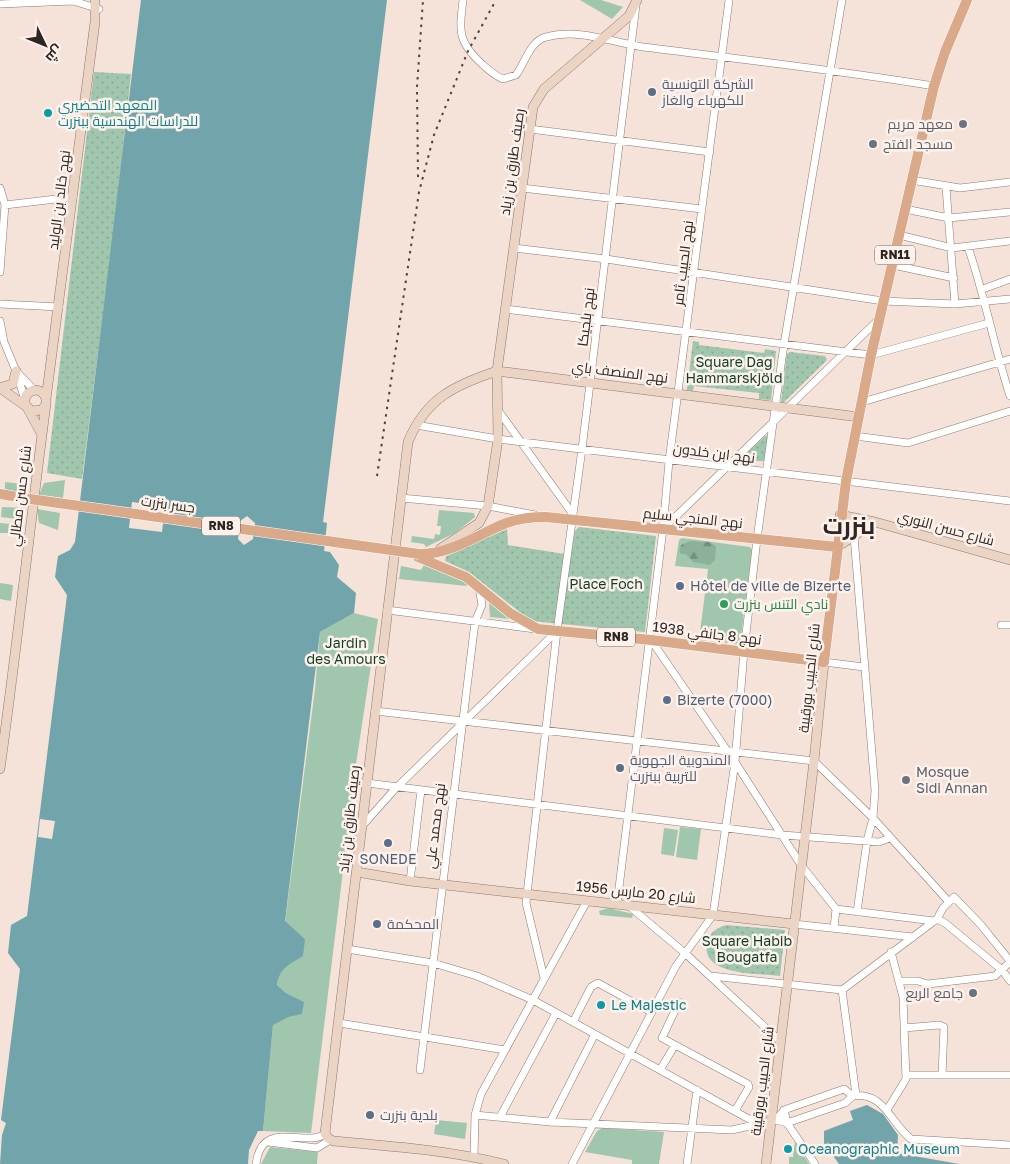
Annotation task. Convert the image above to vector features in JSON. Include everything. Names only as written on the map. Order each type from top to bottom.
[{"type":"main road","name":"شارع الحبيب بورقيبة","points":[[824,662],[840,515],[871,354],[934,86],[944,52],[967,0]]},
{"type":"main road","name":"RN8","points":[[0,494],[23,500]]},
{"type":"main road","name":"RN8","points":[[0,499],[23,500]]},
{"type":"main road","name":"جسر بنزرت","points":[[23,500],[426,555]]},
{"type":"main road","name":"نهج المنجي سليم","points":[[426,555],[470,541],[513,520],[572,516],[663,529],[837,547]]},
{"type":"main road","name":"نهج 8 جانفي 1938","points":[[426,555],[458,572],[510,613],[538,629],[649,640],[824,662]]},
{"type":"street","name":"نهج خالد بن الوليد","points":[[48,382],[96,6],[101,0]]},
{"type":"street","points":[[463,0],[461,27],[465,46],[494,74],[503,79],[516,75],[533,46],[546,36],[582,33],[631,45],[830,69],[934,86]]},
{"type":"street","name":"نهج الحبيب ثامر","points":[[617,904],[663,529],[669,460],[729,0]]},
{"type":"street","points":[[572,1164],[676,966],[713,915],[735,762],[744,651],[757,539],[777,406],[784,344],[842,0]]},
{"type":"street","points":[[0,4],[73,1],[96,6]]},
{"type":"street","name":"رصيف طارق بن زياد","points":[[498,439],[497,371],[534,107],[544,89],[629,16],[636,3]]},
{"type":"street","name":"نهج بلجيكا","points":[[544,978],[526,903],[557,631],[606,259],[636,3]]},
{"type":"street","points":[[530,129],[710,152]]},
{"type":"street","points":[[912,180],[946,187],[972,188],[1010,182]]},
{"type":"street","points":[[946,187],[955,304]]},
{"type":"street","points":[[522,188],[702,209]]},
{"type":"street","points":[[0,189],[5,205],[0,272]]},
{"type":"street","points":[[5,205],[73,198]]},
{"type":"street","points":[[905,209],[949,218],[1010,212]]},
{"type":"street","points":[[899,235],[952,248],[968,248],[1010,241]]},
{"type":"street","points":[[514,248],[606,259],[884,301],[955,304],[1010,299]]},
{"type":"street","points":[[968,248],[982,290],[988,323],[1010,396]]},
{"type":"street","points":[[892,265],[954,278]]},
{"type":"street","points":[[982,290],[1010,279]]},
{"type":"street","points":[[0,304],[59,307]]},
{"type":"street","points":[[505,309],[871,354],[988,323]]},
{"type":"street","points":[[663,529],[879,319]]},
{"type":"street","points":[[0,322],[2,341],[29,397],[38,411],[46,402],[44,393],[29,397],[1,387]]},
{"type":"street","points":[[862,402],[1010,359]]},
{"type":"street","name":"رصيف طارق بن زياد","points":[[328,1137],[347,950],[408,442],[416,426],[434,402],[446,392],[459,384],[497,371]]},
{"type":"street","name":"نهج المنصف باي","points":[[497,371],[859,417]]},
{"type":"street","points":[[1,387],[13,384],[16,372]]},
{"type":"street","points":[[29,397],[48,382]]},
{"type":"street","name":"شارع حسن مطالي","points":[[0,769],[5,700],[48,382]]},
{"type":"street","name":"شارع حسن مطالي","points":[[1,387],[29,397],[42,435]]},
{"type":"street","points":[[497,409],[572,516]]},
{"type":"street","points":[[855,436],[908,443],[1010,411]]},
{"type":"street","name":"نهج ابن خلدون","points":[[416,426],[520,442],[1010,501]]},
{"type":"street","points":[[426,555],[479,523],[488,506],[498,439]]},
{"type":"street","name":"نهج المنجي سليم","points":[[401,498],[488,506],[546,517]]},
{"type":"street","name":"شارع حسن النوري","points":[[840,515],[875,522],[1010,560]]},
{"type":"street","points":[[837,547],[875,522]]},
{"type":"street","points":[[854,536],[875,790],[873,818],[867,841],[857,912]]},
{"type":"street","name":"نهج محمد علي","points":[[420,1070],[475,622],[482,604],[479,587]]},
{"type":"street","points":[[387,610],[538,629]]},
{"type":"street","points":[[1001,625],[1010,625]]},
{"type":"street","points":[[362,826],[396,788],[557,631]]},
{"type":"street","points":[[649,640],[735,762],[801,864],[836,909],[834,928]]},
{"type":"street","points":[[824,662],[864,667]]},
{"type":"street","name":"شارع الحبيب بورقيبة","points":[[766,1164],[773,1121],[780,1041],[824,662]]},
{"type":"street","points":[[375,711],[463,723],[814,761],[873,818],[951,900],[981,925],[1010,961],[995,976],[928,984],[918,981],[899,982]]},
{"type":"street","points":[[367,783],[396,788],[727,826],[782,835],[805,835],[879,842],[890,838]]},
{"type":"street","points":[[410,880],[421,790]]},
{"type":"street","name":"شارع 20 مارس 1956","points":[[357,872],[527,894],[913,937]]},
{"type":"street","points":[[711,976],[787,986],[842,990],[936,920],[943,908],[951,900]]},
{"type":"street","points":[[474,1157],[475,1115],[481,1094],[587,901]]},
{"type":"street","points":[[628,905],[711,976],[780,1041]]},
{"type":"street","points":[[836,909],[936,920],[945,923],[1002,970],[1010,980]]},
{"type":"street","points":[[347,950],[433,963],[477,976],[533,1000],[758,1124]]},
{"type":"street","points":[[887,1110],[903,1087],[906,1076],[903,997],[891,952]]},
{"type":"street","points":[[573,1022],[591,987],[598,983],[651,1012]]},
{"type":"street","points":[[842,990],[855,1096]]},
{"type":"street","points":[[678,1002],[662,1036],[674,1045],[748,1084],[748,1088],[735,1111]]},
{"type":"street","points":[[500,1117],[556,1013]]},
{"type":"street","points":[[339,1023],[505,1050]]},
{"type":"street","points":[[904,1028],[940,1025],[944,1027],[942,1076]]},
{"type":"street","points":[[550,1122],[595,1034]]},
{"type":"street","points":[[660,1070],[674,1045]]},
{"type":"street","points":[[906,1076],[1010,1075]]},
{"type":"street","points":[[773,1121],[784,1110],[844,1089],[855,1096],[875,1100],[887,1110],[896,1124],[911,1139],[1010,1145]]},
{"type":"street","points":[[687,1164],[697,1090]]},
{"type":"street","points":[[475,1115],[550,1122],[732,1130],[773,1121],[787,1123],[845,1103],[855,1096]]},
{"type":"street","points":[[784,1110],[787,1123],[816,1164]]},
{"type":"street","points":[[256,1164],[260,1152],[268,1142],[285,1135],[317,1139],[328,1137],[474,1157],[504,1164]]},
{"type":"green space","points":[[580,0],[601,0],[623,7],[612,19]]},
{"type":"green space","points":[[94,72],[131,74],[117,204],[82,479],[47,473]]},
{"type":"green space","name":"Square Dag Hammarskjöld","points":[[693,341],[699,342],[699,345],[764,353],[765,349],[776,351],[771,400],[759,399],[759,393],[694,386],[693,391],[687,390]]},
{"type":"green space","points":[[790,352],[825,356],[827,360],[784,402],[781,402],[787,354]]},
{"type":"green space","points":[[766,435],[770,445],[766,461],[747,461],[746,454]]},
{"type":"green space","points":[[65,480],[63,498],[39,495],[44,483]]},
{"type":"green space","points":[[5,482],[22,484],[27,494],[5,490]]},
{"type":"green space","points":[[2,507],[25,508],[19,513],[17,519],[1,517]]},
{"type":"green space","points":[[37,509],[60,513],[58,530],[39,523]]},
{"type":"green space","points":[[439,510],[474,513],[475,517],[455,533],[426,547],[424,544],[411,542],[412,536],[434,539],[435,534],[440,535],[441,526],[437,526]]},
{"type":"green space","points":[[0,523],[11,524],[10,533],[0,533]]},
{"type":"green space","name":"Place Foch","points":[[579,527],[656,536],[645,632],[531,621],[469,572],[445,561],[446,556],[507,529],[508,545],[571,555],[575,531]]},
{"type":"green space","name":"نادي التنس بنزرت","points":[[682,538],[750,547],[752,550],[740,644],[699,640],[708,569],[675,566],[679,540]]},
{"type":"green space","points":[[690,541],[709,542],[716,546],[715,560],[710,565],[693,562],[686,554],[681,554],[679,551],[681,545]]},
{"type":"green space","points":[[424,565],[468,583],[467,586],[399,579],[401,566],[421,570]]},
{"type":"green space","points":[[0,583],[13,585],[11,601],[0,599]]},
{"type":"green space","points":[[489,602],[511,619],[490,617]]},
{"type":"green space","name":"Jardin des Amours","points":[[354,613],[378,619],[356,764],[311,1133],[263,1131],[273,1024],[288,1016],[302,1014],[303,1002],[286,993],[277,985],[278,975],[305,939],[285,922],[315,689],[320,632]]},
{"type":"green space","points":[[680,827],[701,829],[697,860],[676,857]]},
{"type":"green space","points":[[664,828],[678,830],[674,856],[661,854]]},
{"type":"green space","points":[[608,908],[633,914],[632,918],[600,915],[599,911]]},
{"type":"green space","name":"Square Habib Bougatfa","points":[[726,925],[785,930],[780,976],[733,971],[712,962],[707,954],[709,936]]},
{"type":"green space","points":[[436,1120],[467,1123],[465,1139],[434,1134]]},
{"type":"green space","points":[[602,1128],[664,1132],[659,1164],[632,1164],[632,1160],[585,1152],[597,1131]]},
{"type":"green space","points":[[795,1142],[809,1164],[789,1164],[789,1157],[793,1157]]},
{"type":"green space","points":[[270,1147],[318,1152],[317,1164],[261,1164]]},
{"type":"water","points":[[141,0],[387,0],[323,522],[327,523],[324,551],[330,552],[339,565],[337,577],[356,593],[354,613],[320,632],[285,921],[305,939],[303,956],[283,970],[277,985],[286,993],[304,1002],[302,1014],[288,1017],[273,1025],[263,1131],[258,1131],[249,1150],[248,1164],[0,1164],[2,1135],[6,1123],[1,1120],[20,969],[8,953],[11,925],[27,916],[67,595],[55,577],[58,556],[70,550],[75,542]],"holes":[[[132,502],[165,506],[162,532],[129,528]],[[247,516],[255,523],[253,539],[244,545],[238,539],[240,521]]]},
{"type":"water","points":[[867,1105],[883,1114],[898,1135],[897,1153],[959,1164],[839,1164],[824,1143],[824,1131],[853,1120],[850,1111]]},
{"type":"pier","points":[[40,819],[55,821],[52,839],[38,837]]},
{"type":"railway","points":[[418,177],[417,87],[423,0]]},
{"type":"railway","points":[[377,476],[419,192],[434,135],[468,51],[496,0]]},
{"type":"place","name":"الشركة التونسية للكهرباء والغاز","points":[[652,92]]},
{"type":"place","name":"المعهد التحضيري للدراسات الهندسية ببنزرت","points":[[48,113]]},
{"type":"place","name":"معهد مريم","points":[[963,124]]},
{"type":"place","name":"مسجد الفتح","points":[[873,144]]},
{"type":"place","name":"Hôtel de ville de Bizerte","points":[[680,586]]},
{"type":"place","name":"نادي التنس بنزرت","points":[[724,604]]},
{"type":"place","name":"Bizerte (7000)","points":[[667,700]]},
{"type":"place","name":"المندوبية الجهوية للتربية ببنزرت","points":[[620,768]]},
{"type":"place","name":"Mosque Sidi Annan","points":[[906,780]]},
{"type":"place","name":"SONEDE","points":[[388,843]]},
{"type":"place","name":"المحكمة","points":[[377,924]]},
{"type":"place","name":"جامع الربع","points":[[973,993]]},
{"type":"place","name":"Le Majestic","points":[[601,1005]]},
{"type":"place","name":"بلدية بنزرت","points":[[370,1115]]},
{"type":"place","name":"Oceanographic Museum","points":[[788,1149]]},
{"type":"district","name":"بنزرت","points":[[849,526]]}]
